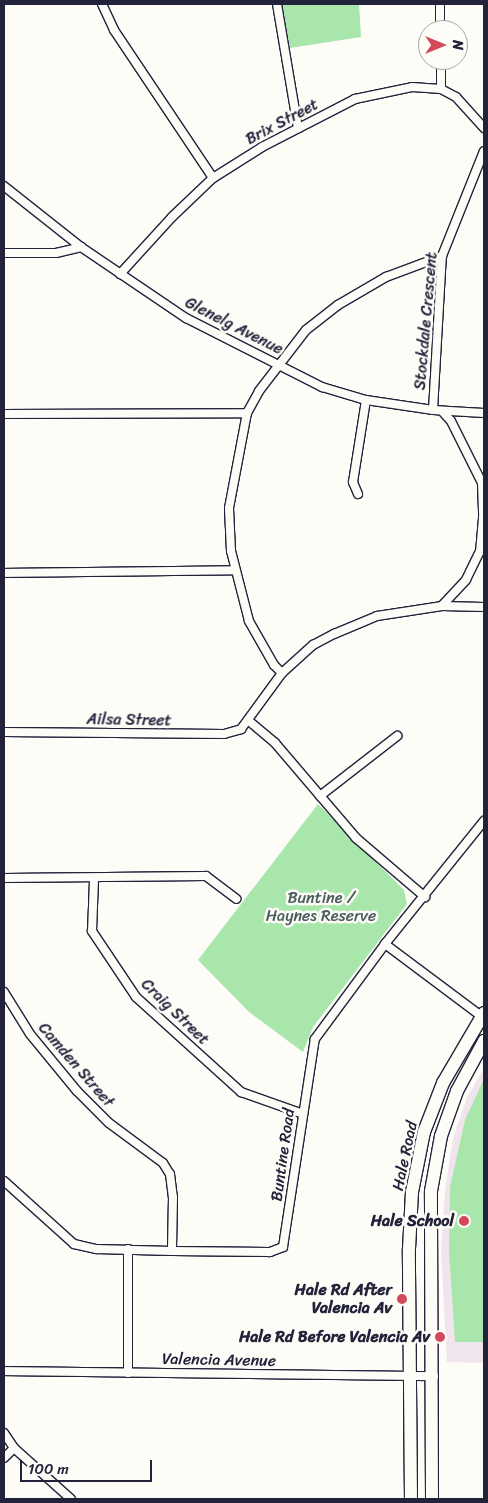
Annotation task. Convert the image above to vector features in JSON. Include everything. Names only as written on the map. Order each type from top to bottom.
[{"type":"main road","name":"Hale Road","points":[[411,1499],[412,1376],[408,1249],[414,1183],[424,1132],[443,1083],[483,1016]]},
{"type":"main road","name":"Hale Road","points":[[432,1499],[434,1376],[431,1192],[441,1136],[457,1091],[484,1041]]},
{"type":"street","points":[[102,4],[114,30],[213,178]]},
{"type":"street","points":[[277,4],[298,128]]},
{"type":"street","points":[[440,4],[440,20]]},
{"type":"street","points":[[441,70],[441,89],[456,97],[484,128]]},
{"type":"street","name":"Brix Street","points":[[120,274],[172,217],[213,178],[298,128],[355,99],[412,87],[441,89]]},
{"type":"street","name":"Stockdale Crescent","points":[[433,410],[442,256],[484,151]]},
{"type":"street","name":"Glenelg Avenue","points":[[4,186],[81,247],[186,318],[322,387],[366,400],[433,410],[484,412]]},
{"type":"street","points":[[4,253],[56,253],[81,247]]},
{"type":"street","points":[[282,673],[257,638],[234,570],[229,508],[246,413],[278,364],[306,330],[338,305],[386,276],[442,256]]},
{"type":"street","points":[[358,494],[353,482],[366,400]]},
{"type":"street","name":"Stockdale Crescent","points":[[442,410],[458,434],[482,484],[483,518],[480,551],[466,580],[442,606]]},
{"type":"street","points":[[4,414],[246,413]]},
{"type":"street","points":[[4,573],[234,570]]},
{"type":"street","points":[[425,897],[356,838],[275,743],[249,721],[282,673],[313,645],[354,624],[377,616],[442,606],[484,607]]},
{"type":"street","name":"Ailsa Street","points":[[4,732],[224,734],[241,729],[249,721]]},
{"type":"street","points":[[320,796],[397,736]]},
{"type":"street","name":"Buntine Road","points":[[4,1181],[74,1244],[96,1249],[172,1251],[270,1252],[283,1247],[315,1039],[385,944],[425,897],[484,821]]},
{"type":"street","points":[[4,878],[94,880],[206,876],[236,899]]},
{"type":"street","name":"Craig Street","points":[[94,880],[92,931],[136,997],[241,1092],[303,1114]]},
{"type":"street","points":[[385,944],[483,1016]]},
{"type":"street","name":"Camden Street","points":[[4,992],[30,1034],[77,1091],[109,1123],[162,1163],[170,1174],[173,1197],[172,1251]]},
{"type":"street","points":[[128,1249],[128,1373]]},
{"type":"street","name":"Valencia Avenue","points":[[4,1371],[434,1376]]},
{"type":"street","points":[[4,1433],[14,1448],[71,1499]]},
{"type":"street","points":[[4,1458],[14,1448]]},
{"type":"shaded area","name":"Hale School","points":[[484,1068],[484,1363],[447,1362],[441,1250],[445,1191],[453,1138],[467,1097]]},
{"type":"green space","points":[[282,4],[359,4],[361,37],[290,48]]},
{"type":"green space","name":"Buntine / Haynes Reserve","points":[[318,804],[404,890],[407,904],[313,1027],[303,1052],[249,1012],[198,960]]},
{"type":"green space","name":"Hale School","points":[[484,1079],[484,1342],[455,1342],[449,1252],[450,1187],[465,1120]]},
{"type":"place","name":"Hale School","points":[[464,1221]]},
{"type":"place","name":"Hale Rd After Valencia Av","points":[[402,1299]]},
{"type":"place","name":"Hale Rd Before Valencia Av","points":[[440,1337]]}]
